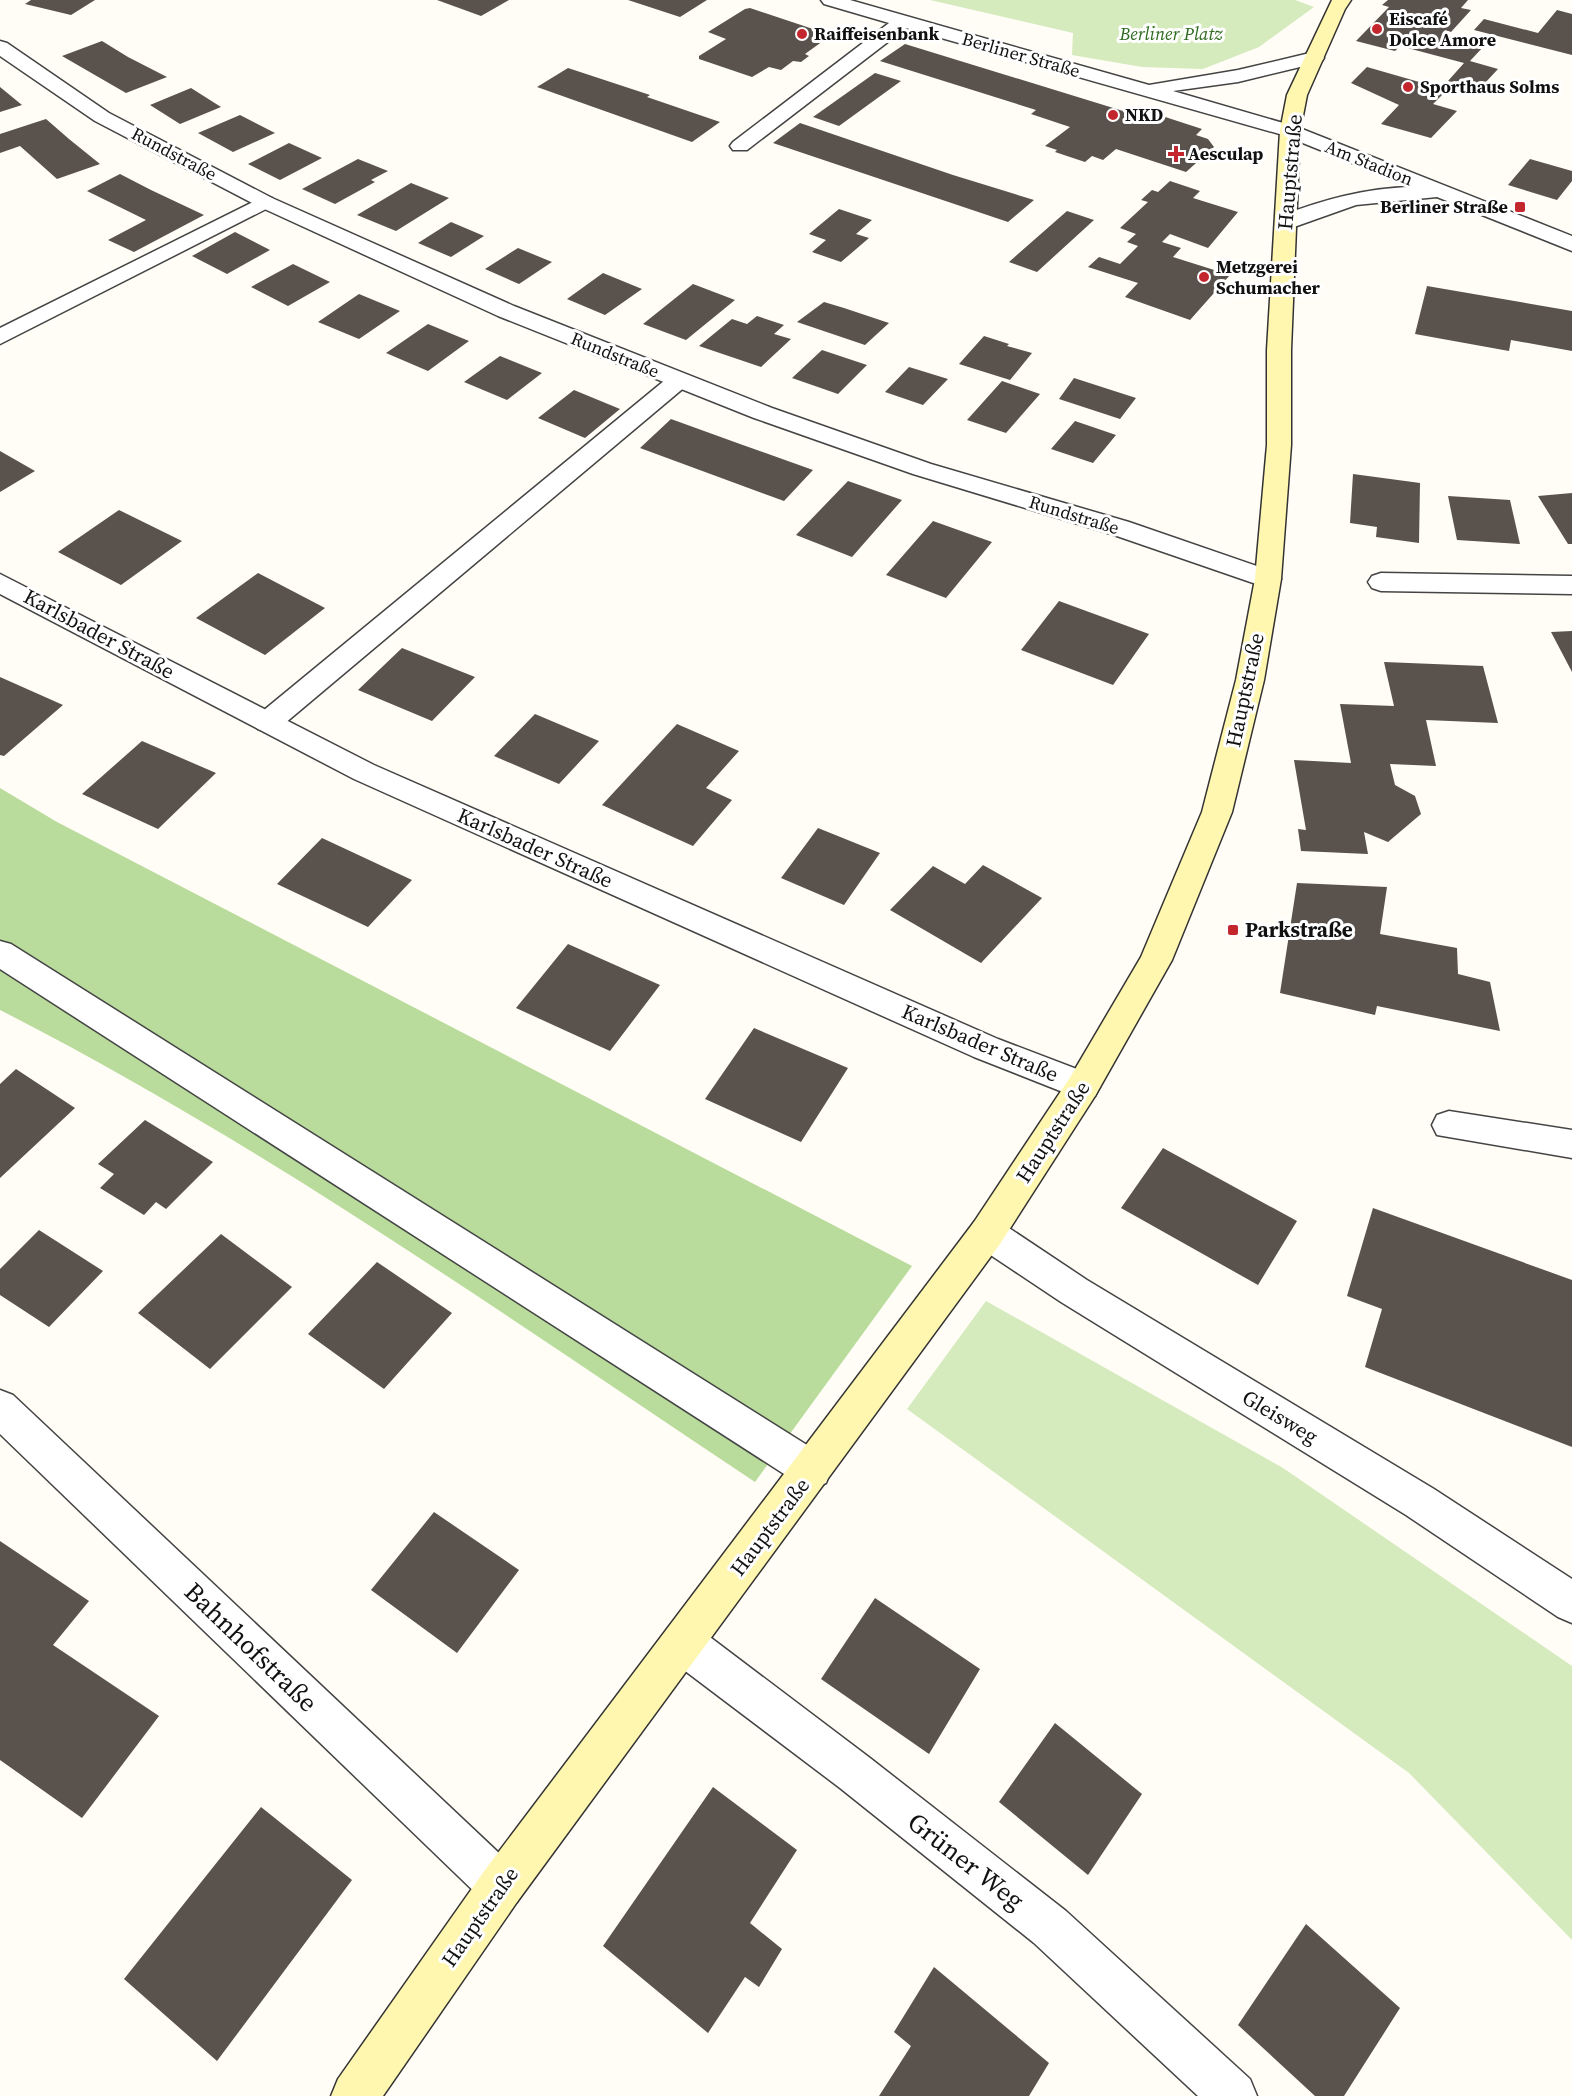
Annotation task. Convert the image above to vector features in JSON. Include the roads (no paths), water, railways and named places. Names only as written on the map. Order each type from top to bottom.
[{"type":"main road","name":"Hauptstraße","points":[[355,2096],[501,1886],[987,1233],[1083,1086],[1156,960],[1217,812],[1250,680],[1268,579],[1279,445],[1279,350],[1290,131],[1297,95],[1336,7],[1342,0]]},
{"type":"street","name":"Berliner Straße","points":[[830,0],[1290,131]]},
{"type":"street","points":[[740,146],[903,21]]},
{"type":"street","name":"Rundstraße","points":[[0,47],[102,117],[265,202],[506,311],[678,381],[922,469],[1120,528],[1268,579]]},
{"type":"street","name":"Berliner Straße","points":[[1144,90],[1238,76],[1314,58]]},
{"type":"street","name":"Am Stadion","points":[[1290,131],[1572,244]]},
{"type":"street","name":"Am Stadion","points":[[1286,222],[1354,198],[1392,193],[1448,194]]},
{"type":"street","points":[[0,338],[265,202]]},
{"type":"street","points":[[268,722],[678,381]]},
{"type":"street","points":[[1381,582],[1572,585]]},
{"type":"street","name":"Karlsbader Straße","points":[[0,583],[364,772],[987,1048],[1083,1086]]},
{"type":"street","points":[[0,953],[812,1470]]},
{"type":"street","points":[[1449,1125],[1572,1144]]},
{"type":"street","name":"Gleisweg","points":[[987,1233],[1074,1291],[1420,1502],[1572,1603]]},
{"type":"street","name":"Bahnhofstraße","points":[[0,1408],[501,1886]]},
{"type":"street","name":"Grüner Weg","points":[[683,1643],[855,1773],[1050,1927],[1233,2096]]},
{"type":"place","name":"Eiscafé Dolce Amore","points":[[1377,29]]},
{"type":"place","name":"Raiffeisenbank","points":[[802,34]]},
{"type":"place","name":"Sporthaus Solms","points":[[1408,87]]},
{"type":"place","name":"NKD","points":[[1113,115]]},
{"type":"place","name":"Aesculap","points":[[1176,154]]},
{"type":"place","name":"Berliner Straße","points":[[1520,207]]},
{"type":"place","name":"Metzgerei Schumacher","points":[[1204,277]]},
{"type":"place","name":"Parkstraße","points":[[1233,930]]},
{"type":"park label","name":"Berliner Platz","points":[[1171,34]]}]
